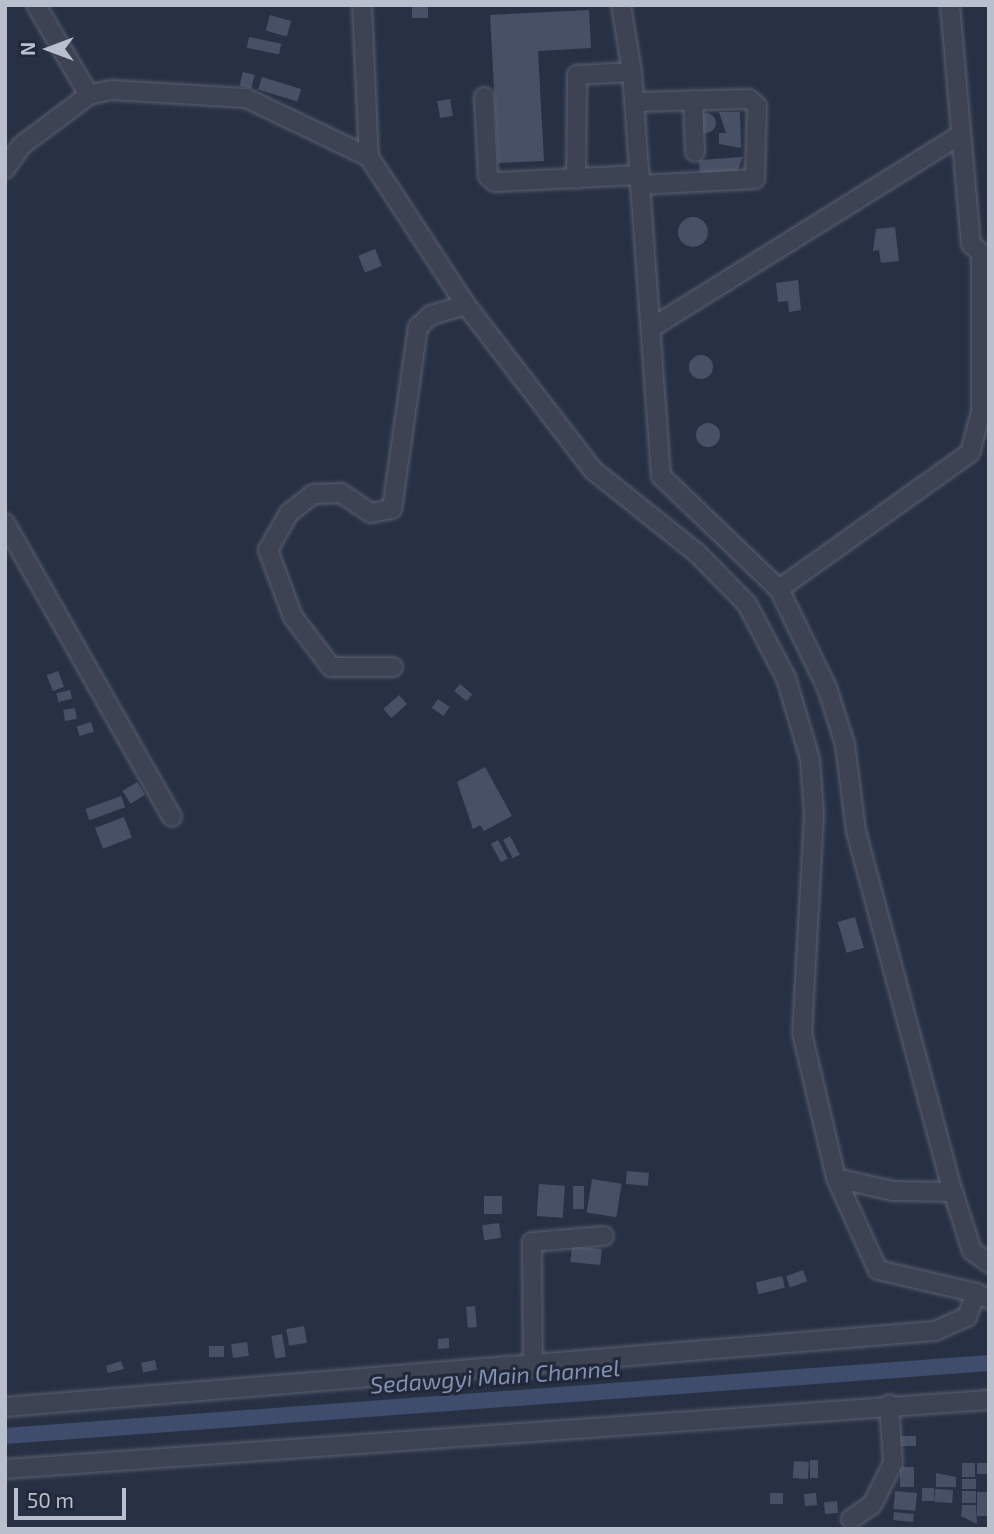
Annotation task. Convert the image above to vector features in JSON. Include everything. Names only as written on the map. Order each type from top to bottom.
[{"type":"street","points":[[37,5],[89,95]]},
{"type":"street","points":[[5,1407],[533,1368],[936,1331],[967,1317],[982,1296],[878,1270],[836,1178],[803,1044],[803,924],[814,814],[810,759],[786,678],[747,604],[697,553],[593,470],[466,305],[369,157],[362,5]]},
{"type":"street","points":[[621,5],[632,72],[661,476],[779,589],[827,688],[845,744],[856,831],[953,1192],[972,1251],[989,1263]]},
{"type":"street","points":[[779,589],[970,453],[981,411],[985,260],[971,244],[950,5]]},
{"type":"street","points":[[576,179],[577,75],[632,72]]},
{"type":"street","points":[[5,169],[22,145],[89,95],[111,90],[246,98],[369,157]]},
{"type":"street","points":[[484,97],[488,176],[495,182],[755,179],[755,102],[634,102]]},
{"type":"street","points":[[693,100],[695,152]]},
{"type":"street","points":[[651,328],[961,134]]},
{"type":"street","points":[[393,667],[331,667],[293,617],[268,550],[289,513],[313,494],[341,493],[371,513],[392,509],[418,327],[431,315],[466,305]]},
{"type":"street","points":[[5,523],[172,817]]},
{"type":"street","points":[[836,1178],[893,1191],[953,1192]]},
{"type":"street","points":[[533,1368],[532,1242],[604,1236]]},
{"type":"street","points":[[5,1469],[889,1404],[989,1400]]},
{"type":"street","points":[[850,1519],[872,1505],[892,1464],[889,1404]]},
{"type":"building","points":[[412,6],[428,6],[428,18],[412,18]]},
{"type":"building","points":[[589,10],[591,48],[538,51],[544,161],[498,163],[490,15]]},
{"type":"building","points":[[270,15],[291,21],[287,36],[266,30]]},
{"type":"building","points":[[249,37],[281,44],[279,55],[247,48]]},
{"type":"building","points":[[243,72],[255,75],[251,88],[240,86]]},
{"type":"building","points":[[262,77],[301,89],[297,101],[258,89]]},
{"type":"building","points":[[450,99],[453,116],[440,118],[437,101]]},
{"type":"building","points":[[719,112],[740,112],[741,148],[719,144],[719,133],[726,133]]},
{"type":"building","points":[[706,113],[713,116],[716,123],[713,130],[706,133],[699,130],[696,123],[699,116]]},
{"type":"building","points":[[743,157],[735,177],[700,179],[699,160]]},
{"type":"building","points":[[693,217],[704,221],[708,232],[704,243],[693,247],[682,243],[678,232],[682,221]]},
{"type":"building","points":[[895,227],[899,261],[881,263],[879,250],[873,251],[876,229]]},
{"type":"building","points":[[375,249],[382,266],[365,272],[358,256]]},
{"type":"building","points":[[798,280],[801,310],[789,312],[788,301],[778,302],[776,283]]},
{"type":"building","points":[[701,355],[712,362],[713,367],[706,378],[701,379],[690,372],[689,367],[696,356]]},
{"type":"building","points":[[708,423],[717,426],[720,435],[717,444],[708,447],[699,444],[696,435],[699,426]]},
{"type":"building","points":[[58,671],[64,687],[53,691],[47,675]]},
{"type":"building","points":[[460,684],[472,694],[466,701],[454,691]]},
{"type":"building","points":[[70,690],[72,699],[58,702],[56,693]]},
{"type":"building","points":[[399,695],[407,704],[391,718],[383,709]]},
{"type":"building","points":[[438,699],[450,707],[443,716],[432,708]]},
{"type":"building","points":[[75,708],[77,719],[65,721],[63,710]]},
{"type":"building","points":[[91,722],[94,732],[80,736],[77,726]]},
{"type":"building","points":[[485,767],[512,816],[484,831],[480,825],[473,829],[457,782]]},
{"type":"building","points":[[137,782],[145,795],[131,804],[123,791]]},
{"type":"building","points":[[121,796],[125,807],[89,820],[85,809]]},
{"type":"building","points":[[124,817],[132,838],[103,849],[95,828]]},
{"type":"building","points":[[510,836],[520,855],[513,858],[503,840]]},
{"type":"building","points":[[498,840],[508,859],[501,862],[491,844]]},
{"type":"building","points":[[855,917],[864,948],[847,953],[838,922]]},
{"type":"building","points":[[627,1171],[649,1173],[648,1186],[626,1184]]},
{"type":"building","points":[[592,1179],[622,1184],[616,1217],[587,1213]]},
{"type":"building","points":[[539,1184],[565,1186],[563,1218],[537,1216]]},
{"type":"building","points":[[573,1186],[584,1186],[584,1209],[573,1209]]},
{"type":"building","points":[[484,1196],[502,1196],[502,1214],[484,1214]]},
{"type":"building","points":[[499,1223],[501,1238],[484,1240],[482,1225]]},
{"type":"building","points":[[572,1246],[602,1249],[600,1265],[570,1262]]},
{"type":"building","points":[[803,1270],[807,1281],[790,1287],[786,1276]]},
{"type":"building","points":[[782,1276],[785,1288],[759,1294],[756,1283]]},
{"type":"building","points":[[475,1306],[477,1327],[468,1328],[466,1307]]},
{"type":"building","points":[[304,1326],[307,1343],[289,1346],[286,1329]]},
{"type":"building","points":[[282,1334],[286,1357],[275,1359],[271,1336]]},
{"type":"building","points":[[449,1338],[449,1348],[438,1349],[438,1339]]},
{"type":"building","points":[[247,1342],[249,1356],[233,1358],[231,1344]]},
{"type":"building","points":[[209,1346],[224,1346],[224,1357],[209,1357]]},
{"type":"building","points":[[155,1360],[157,1370],[143,1372],[141,1363]]},
{"type":"building","points":[[121,1361],[124,1369],[108,1373],[106,1366]]},
{"type":"building","points":[[897,1436],[916,1436],[916,1446],[897,1446]]},
{"type":"building","points":[[810,1460],[818,1460],[818,1478],[810,1478]]},
{"type":"building","points":[[794,1461],[809,1462],[808,1479],[793,1478]]},
{"type":"building","points":[[962,1463],[975,1463],[975,1477],[962,1477]]},
{"type":"building","points":[[977,1463],[989,1463],[989,1474],[977,1474]]},
{"type":"building","points":[[900,1467],[914,1467],[914,1487],[900,1487]]},
{"type":"building","points":[[936,1473],[956,1477],[956,1487],[936,1487]]},
{"type":"building","points":[[962,1479],[976,1479],[976,1489],[962,1489]]},
{"type":"building","points":[[922,1488],[934,1488],[934,1501],[922,1501]]},
{"type":"building","points":[[935,1489],[953,1490],[952,1503],[934,1502]]},
{"type":"building","points":[[895,1491],[917,1493],[915,1511],[893,1509]]},
{"type":"building","points":[[962,1491],[976,1491],[976,1503],[962,1503]]},
{"type":"building","points":[[977,1492],[989,1492],[989,1516],[977,1516]]},
{"type":"building","points":[[770,1493],[783,1493],[783,1504],[770,1504]]},
{"type":"building","points":[[816,1493],[817,1505],[805,1506],[804,1494]]},
{"type":"building","points":[[837,1501],[838,1513],[825,1514],[824,1502]]},
{"type":"building","points":[[962,1505],[976,1505],[977,1524],[961,1516]]},
{"type":"building","points":[[894,1512],[914,1514],[913,1522],[893,1520]]},
{"type":"waterway","name":"Sedawgyi Main Channel","points":[[5,1436],[989,1363]]}]
